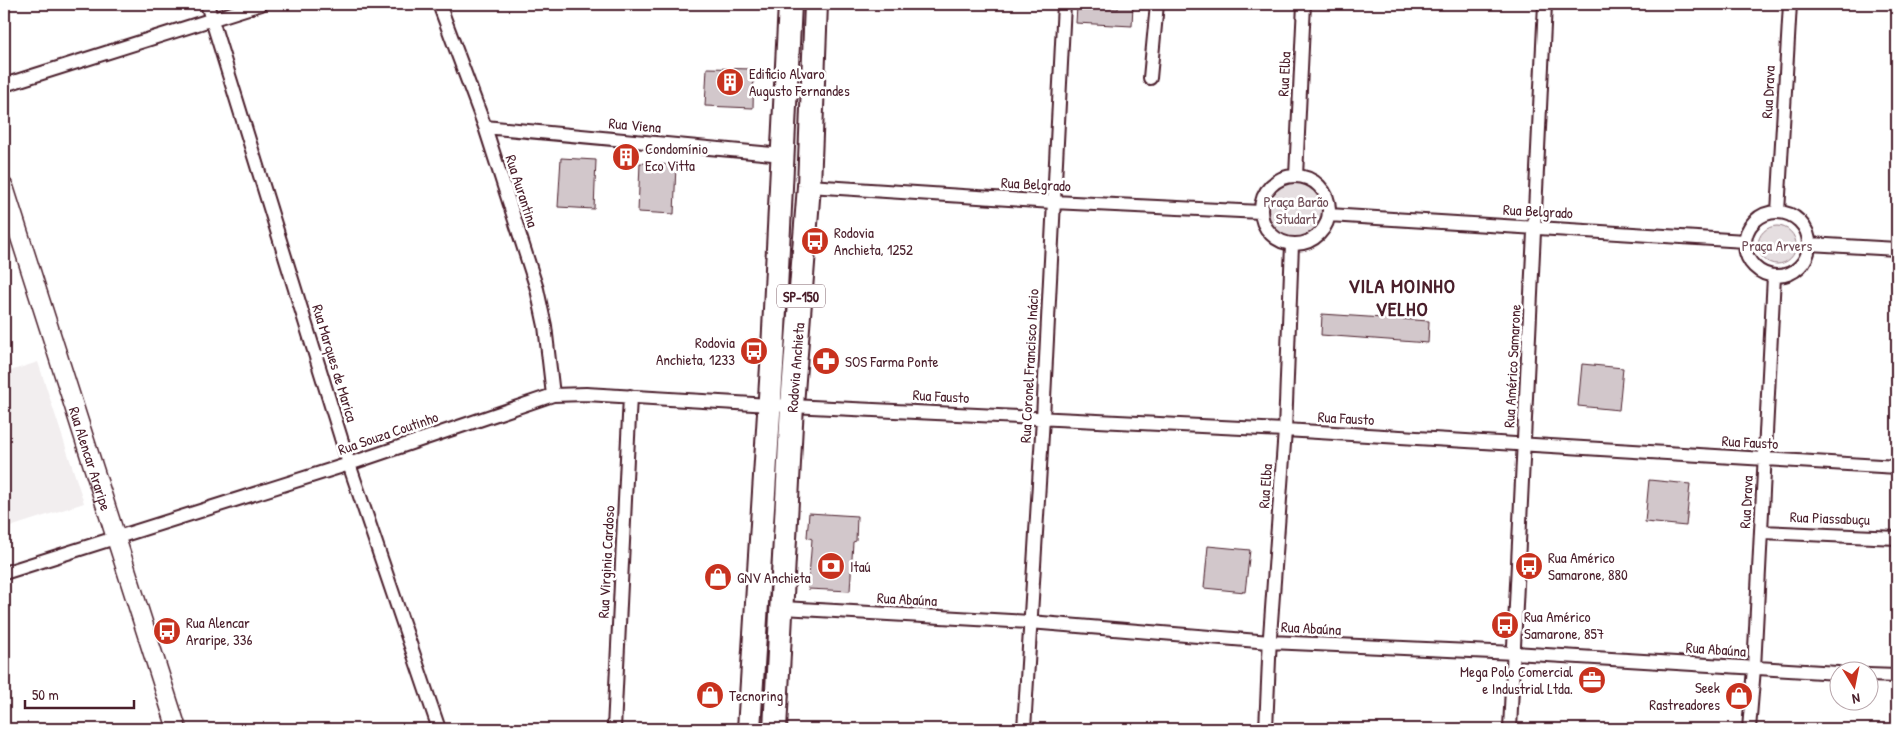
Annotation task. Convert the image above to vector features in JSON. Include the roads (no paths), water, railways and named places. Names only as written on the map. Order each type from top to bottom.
[{"type":"highway","name":"Rodovia Anchieta","points":[[749,729],[770,405],[790,4]]},
{"type":"highway","name":"Rodovia Anchieta","points":[[775,729],[783,608],[792,405],[809,186],[816,4]]},
{"type":"street","name":"Rua Marques de Marica","points":[[206,4],[349,464],[438,729]]},
{"type":"street","points":[[4,85],[261,4]]},
{"type":"street","name":"Rua Aurantina","points":[[439,4],[485,127],[537,289],[553,394]]},
{"type":"street","name":"Rua Coronel Francisco Inácio","points":[[1024,729],[1043,418],[1064,4]]},
{"type":"street","points":[[1150,78],[1157,4]]},
{"type":"street","name":"Rua Elba","points":[[1296,176],[1304,4]]},
{"type":"street","name":"Rua Américo Samarone","points":[[1510,729],[1545,4]]},
{"type":"street","name":"Rua Drava","points":[[1778,212],[1790,4]]},
{"type":"street","name":"Rua Viena","points":[[485,127],[783,155]]},
{"type":"street","points":[[1296,176],[1308,178],[1321,188],[1329,204],[1330,215],[1323,229],[1312,240],[1302,244],[1283,242],[1267,230],[1261,212],[1261,203],[1270,186],[1278,180],[1296,176]]},
{"type":"street","name":"Rua Belgrado","points":[[809,186],[1053,202],[1261,212]]},
{"type":"street","name":"Rua Alencar Araripe","points":[[4,187],[177,729]]},
{"type":"street","points":[[1778,212],[1789,215],[1799,222],[1806,232],[1809,244],[1806,256],[1799,267],[1787,274],[1774,276],[1764,274],[1752,265],[1747,256],[1745,240],[1748,230],[1756,220],[1766,214],[1778,212]]},
{"type":"street","name":"Rua Belgrado","points":[[1330,215],[1745,240]]},
{"type":"street","name":"Rua Elba","points":[[1266,729],[1270,642],[1285,430],[1292,244]]},
{"type":"street","points":[[1809,244],[1897,249]]},
{"type":"street","name":"Rua Drava","points":[[1749,729],[1754,668],[1774,276]]},
{"type":"street","name":"Rua Souza Coutinho","points":[[4,573],[349,464],[553,394],[630,396],[792,405]]},
{"type":"street","name":"Rua Virginia Cardoso","points":[[614,729],[630,396]]},
{"type":"street","name":"Rua Fausto","points":[[792,405],[1285,430],[1897,467]]},
{"type":"street","name":"Rua Piassabuçu","points":[[1761,532],[1897,538]]},
{"type":"street","name":"Rua Abaúna","points":[[783,608],[1030,622],[1270,642],[1514,653],[1828,672]]},
{"type":"street","points":[[1878,675],[1897,676]]},
{"type":"place","name":"Edificio Alvaro Augusto Fernandes","points":[[730,82]]},
{"type":"place","name":"Condomínio Eco Vitta","points":[[626,157]]},
{"type":"place","name":"Rodovia Anchieta, 1252","points":[[815,241]]},
{"type":"place","name":"Rodovia Anchieta, 1233","points":[[754,351]]},
{"type":"place","name":"SOS Farma Ponte","points":[[826,361]]},
{"type":"place","name":"Itaú","points":[[831,566]]},
{"type":"place","name":"Rua Américo Samarone, 880","points":[[1529,566]]},
{"type":"place","name":"GNV Anchieta","points":[[718,577]]},
{"type":"place","name":"Rua Américo Samarone, 857","points":[[1505,625]]},
{"type":"place","name":"Rua Alencar Araripe, 336","points":[[167,631]]},
{"type":"place","name":"Mega Polo Comercial e Industrial Ltda.","points":[[1592,680]]},
{"type":"place","name":"Tecnoring","points":[[710,695]]},
{"type":"place","name":"Seek Rastreadores","points":[[1739,696]]},
{"type":"district","name":"VILA MOINHO VELHO","points":[[1402,296]]},
{"type":"park label","name":"Praça Barão Studart","points":[[1296,210]]},
{"type":"park label","name":"Praça Arvers","points":[[1777,245]]}]
